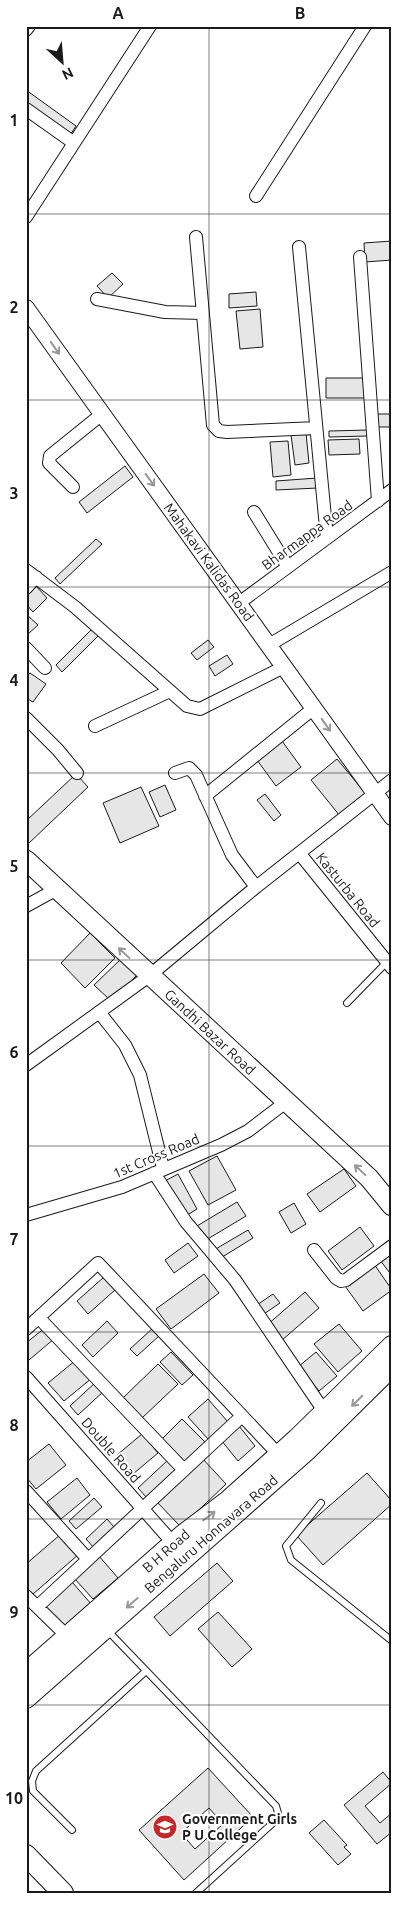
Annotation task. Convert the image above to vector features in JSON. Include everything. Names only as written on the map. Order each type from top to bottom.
[{"type":"main road","name":"Gandhi Bazar Road","points":[[26,860],[369,1178],[392,1206]]},
{"type":"main road","name":"B H Road","points":[[26,1673],[173,1544],[228,1501],[279,1455],[392,1346]]},
{"type":"main road","name":"Bengaluru Honnavara Road","points":[[26,1698],[307,1450],[392,1366]]},
{"type":"main road","points":[[26,1855],[63,1893]]},
{"type":"street","points":[[26,30],[29,26]]},
{"type":"street","points":[[26,218],[150,26]]},
{"type":"street","points":[[256,196],[364,26]]},
{"type":"street","points":[[26,109],[74,142]]},
{"type":"street","points":[[196,237],[214,425],[219,431],[316,428]]},
{"type":"street","points":[[299,247],[327,538]]},
{"type":"street","points":[[360,257],[378,501]]},
{"type":"street","points":[[97,299],[165,312],[203,313]]},
{"type":"street","name":"Mahakavi Kalidas Road","points":[[26,308],[392,816]]},
{"type":"street","points":[[73,487],[49,463],[50,456],[102,414]]},
{"type":"street","name":"Bharmappa Road","points":[[239,603],[392,490]]},
{"type":"street","points":[[254,512],[288,567]]},
{"type":"street","points":[[269,646],[392,572]]},
{"type":"street","points":[[26,588],[31,574],[75,607],[187,706],[200,709],[284,667]]},
{"type":"street","points":[[26,648],[45,668]]},
{"type":"street","points":[[95,726],[170,691]]},
{"type":"street","points":[[205,796],[314,708]]},
{"type":"street","points":[[26,718],[58,750],[77,773]]},
{"type":"street","points":[[176,773],[189,768],[192,769],[232,855],[256,887]]},
{"type":"street","points":[[26,1065],[149,976],[256,887],[392,780]]},
{"type":"street","name":"Kasturba Road","points":[[300,854],[389,965]]},
{"type":"street","points":[[26,906],[57,890]]},
{"type":"street","points":[[99,1012],[125,1045],[140,1074],[159,1171],[186,1222],[235,1280],[324,1411]]},
{"type":"street","name":"1st Cross Road","points":[[26,1215],[122,1187],[159,1171],[248,1131],[286,1102]]},
{"type":"street","points":[[314,1250],[336,1278],[341,1281],[346,1280],[392,1246]]},
{"type":"street","points":[[26,1329],[98,1263],[279,1455]]},
{"type":"street","points":[[39,1318],[184,1470]]},
{"type":"street","name":"Double Road","points":[[26,1377],[173,1544]]},
{"type":"street","points":[[37,1607],[87,1558],[242,1416]]},
{"type":"street","points":[[26,1491],[87,1558]]},
{"type":"street","points":[[26,1596],[68,1636]]},
{"type":"lane","points":[[347,1003],[389,965]]},
{"type":"lane","points":[[321,1503],[286,1546],[287,1553],[291,1560],[392,1641]]},
{"type":"lane","points":[[105,1627],[276,1806],[278,1813],[275,1821],[196,1893]]},
{"type":"lane","points":[[72,1830],[33,1791],[32,1781],[36,1771],[146,1671]]},
{"type":"building","points":[[26,90],[76,126],[69,137],[26,106]]},
{"type":"building","points":[[392,241],[392,260],[365,262],[364,243]]},
{"type":"building","points":[[112,273],[123,284],[108,298],[97,286]]},
{"type":"building","points":[[256,292],[257,306],[229,308],[229,294]]},
{"type":"building","points":[[260,309],[263,347],[240,349],[236,311]]},
{"type":"building","points":[[326,378],[365,378],[365,398],[326,398]]},
{"type":"building","points":[[374,414],[392,414],[392,427],[374,427]]},
{"type":"building","points":[[368,430],[368,436],[329,437],[329,431]]},
{"type":"building","points":[[306,433],[309,463],[295,465],[291,435]]},
{"type":"building","points":[[359,439],[360,454],[329,455],[328,440]]},
{"type":"building","points":[[288,441],[291,475],[273,477],[270,442]]},
{"type":"building","points":[[125,466],[133,477],[87,513],[79,502]]},
{"type":"building","points":[[317,478],[318,488],[276,490],[276,481]]},
{"type":"building","points":[[96,539],[102,544],[60,584],[55,578]]},
{"type":"building","points":[[35,585],[47,598],[33,612],[26,604],[26,593]]},
{"type":"building","points":[[26,614],[38,625],[26,636]]},
{"type":"building","points":[[93,628],[99,635],[62,672],[56,665]]},
{"type":"building","points":[[208,640],[214,647],[197,660],[191,653]]},
{"type":"building","points":[[227,655],[233,664],[215,676],[209,666]]},
{"type":"building","points":[[30,673],[46,684],[33,702],[26,698],[26,677]]},
{"type":"building","points":[[282,741],[301,767],[276,786],[257,760]]},
{"type":"building","points":[[337,759],[366,794],[340,816],[311,780]]},
{"type":"building","points":[[76,774],[88,787],[28,844],[26,821]]},
{"type":"building","points":[[165,785],[176,810],[160,817],[149,792]]},
{"type":"building","points":[[141,787],[159,826],[120,843],[103,803]]},
{"type":"building","points":[[265,794],[281,815],[274,821],[257,800]]},
{"type":"building","points":[[90,933],[115,958],[85,988],[61,963]]},
{"type":"building","points":[[121,959],[137,975],[111,1001],[94,985]]},
{"type":"building","points":[[217,1156],[236,1190],[208,1205],[189,1171]]},
{"type":"building","points":[[344,1169],[356,1186],[320,1212],[307,1194]]},
{"type":"building","points":[[178,1174],[197,1209],[184,1217],[165,1181]]},
{"type":"building","points":[[237,1202],[246,1216],[206,1240],[197,1226]]},
{"type":"building","points":[[294,1203],[306,1224],[291,1233],[279,1212]]},
{"type":"building","points":[[360,1227],[374,1246],[342,1270],[328,1251]]},
{"type":"building","points":[[248,1230],[253,1238],[219,1259],[214,1250]]},
{"type":"building","points":[[188,1243],[198,1256],[174,1273],[165,1260]]},
{"type":"building","points":[[392,1252],[392,1276],[380,1260]]},
{"type":"building","points":[[374,1264],[392,1290],[363,1311],[345,1286]]},
{"type":"building","points":[[204,1274],[219,1293],[171,1329],[156,1309]]},
{"type":"building","points":[[104,1277],[115,1290],[88,1314],[77,1301]]},
{"type":"building","points":[[305,1292],[319,1308],[281,1341],[267,1325]]},
{"type":"building","points":[[273,1294],[280,1303],[261,1316],[254,1307]]},
{"type":"building","points":[[107,1321],[118,1333],[93,1357],[82,1345]]},
{"type":"building","points":[[339,1324],[362,1351],[338,1372],[314,1344]]},
{"type":"building","points":[[46,1327],[55,1338],[29,1360],[26,1357],[26,1343]]},
{"type":"building","points":[[153,1328],[160,1335],[137,1356],[130,1349]]},
{"type":"building","points":[[171,1352],[193,1375],[182,1385],[160,1362]]},
{"type":"building","points":[[316,1352],[337,1376],[319,1391],[298,1367]]},
{"type":"building","points":[[76,1360],[92,1378],[64,1401],[48,1383]]},
{"type":"building","points":[[158,1364],[178,1384],[142,1418],[123,1398]]},
{"type":"building","points":[[97,1381],[105,1390],[78,1415],[70,1406]]},
{"type":"building","points":[[208,1399],[228,1422],[208,1439],[188,1417]]},
{"type":"building","points":[[182,1419],[205,1442],[184,1462],[162,1439]]},
{"type":"building","points":[[239,1426],[255,1446],[238,1461],[221,1440]]},
{"type":"building","points":[[142,1434],[158,1453],[133,1474],[117,1455]]},
{"type":"building","points":[[49,1444],[66,1465],[36,1489],[26,1477],[26,1462]]},
{"type":"building","points":[[202,1458],[226,1484],[181,1527],[156,1501]]},
{"type":"building","points":[[169,1459],[178,1468],[147,1498],[138,1488]]},
{"type":"building","points":[[367,1473],[392,1501],[392,1504],[323,1565],[296,1535]]},
{"type":"building","points":[[77,1478],[90,1495],[61,1519],[47,1502]]},
{"type":"building","points":[[94,1498],[102,1507],[76,1529],[69,1521]]},
{"type":"building","points":[[107,1519],[115,1528],[94,1548],[86,1539]]},
{"type":"building","points":[[61,1534],[79,1554],[33,1594],[26,1587],[26,1564]]},
{"type":"building","points":[[99,1556],[118,1578],[93,1599],[74,1578]]},
{"type":"building","points":[[217,1563],[233,1581],[170,1636],[154,1617]]},
{"type":"building","points":[[72,1582],[92,1605],[63,1629],[44,1606]]},
{"type":"building","points":[[218,1612],[252,1649],[232,1667],[198,1629]]},
{"type":"building","name":"Government Girls P U College","points":[[208,1768],[253,1817],[184,1880],[139,1830]],"holes":[[[209,1808],[223,1824],[195,1849],[181,1833]]]},
{"type":"building","points":[[383,1772],[392,1783],[365,1806],[380,1823],[392,1813],[392,1832],[377,1844],[344,1805]]},
{"type":"building","points":[[324,1820],[347,1845],[344,1847],[351,1854],[338,1865],[309,1833]]},
{"type":"place","name":"Government Girls P U College","points":[[165,1827]]}]
